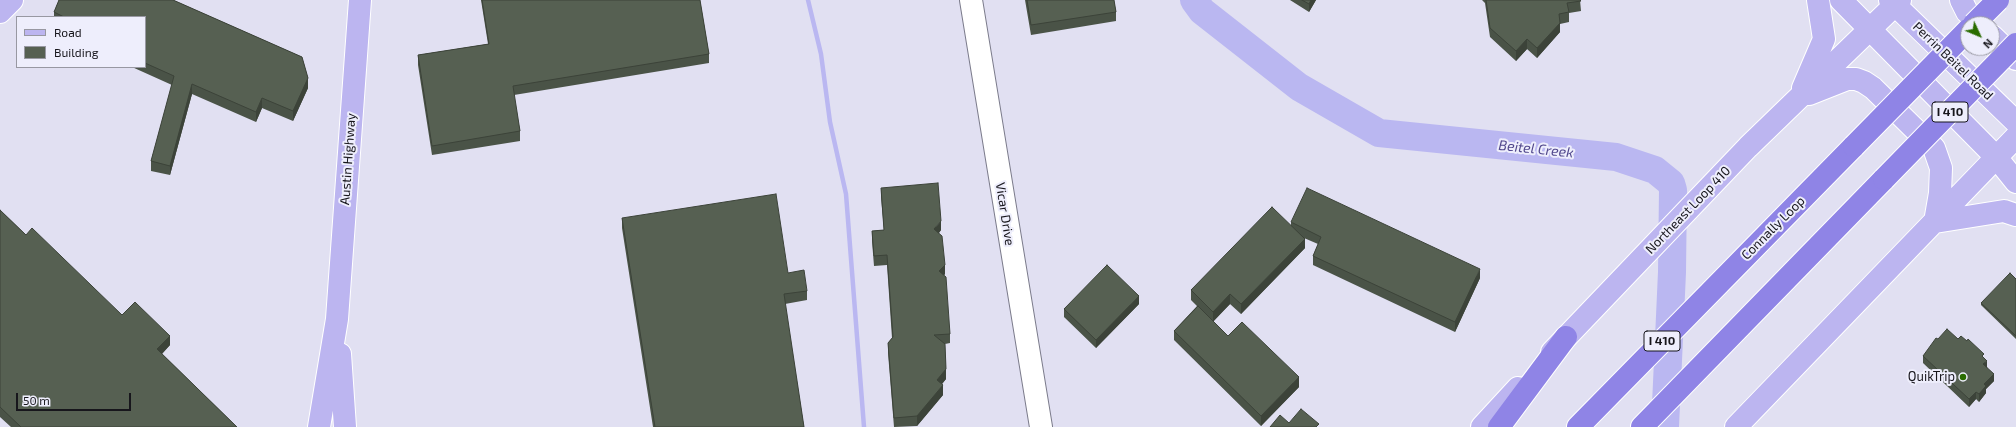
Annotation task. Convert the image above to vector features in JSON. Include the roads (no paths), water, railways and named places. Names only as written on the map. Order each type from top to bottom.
[{"type":"highway","points":[[1982,16],[1998,0]]},
{"type":"highway","name":"Connally Loop","points":[[1581,423],[1960,38]]},
{"type":"highway","name":"I 410","points":[[1642,427],[2016,44]]},
{"type":"highway","points":[[1499,427],[1566,337]]},
{"type":"main road","points":[[0,12],[12,0]]},
{"type":"main road","name":"Austin Highway","points":[[319,427],[337,319],[360,0]]},
{"type":"main road","points":[[1800,96],[1824,39],[1818,0]]},
{"type":"main road","points":[[1841,0],[1996,157],[2016,182]]},
{"type":"main road","points":[[1961,0],[1967,12],[1971,16]]},
{"type":"main road","name":"Northeast Loop 410","points":[[1482,427],[1596,305],[1748,147],[1871,29],[1895,2]]},
{"type":"main road","name":"Perrin Beitel Road","points":[[1895,2],[2016,122]]},
{"type":"main road","points":[[2000,44],[2016,60]]},
{"type":"main road","points":[[1800,96],[1847,79],[1856,79],[1873,88],[1934,148],[1941,168],[1940,193],[1935,222]]},
{"type":"main road","points":[[1739,424],[2016,137]]},
{"type":"main road","points":[[1935,222],[2004,211],[2016,215]]},
{"type":"main road","name":"Austin Highway","points":[[337,319],[345,427]]},
{"type":"street","name":"Vicar Drive","points":[[970,0],[1041,427]]},
{"type":"waterway","points":[[808,0],[821,54],[830,122],[846,194],[864,427]]},
{"type":"waterway","name":"Beitel Creek","points":[[1194,0],[1202,11],[1299,87],[1379,133],[1616,157],[1655,170],[1671,183],[1673,190],[1672,272],[1665,427]]},
{"type":"place","name":"QuikTrip","points":[[1963,377]]}]
